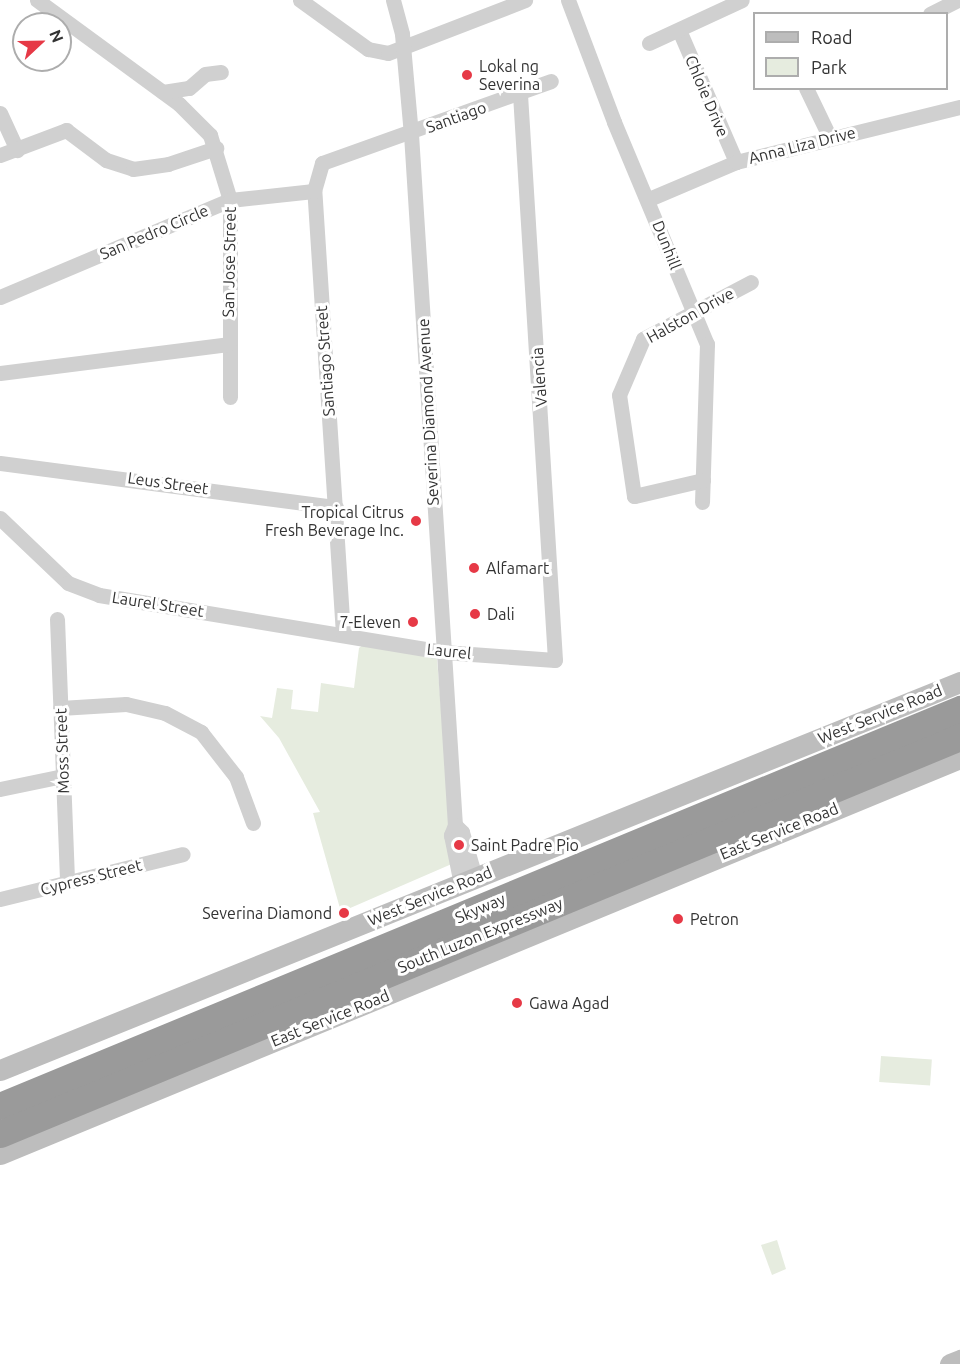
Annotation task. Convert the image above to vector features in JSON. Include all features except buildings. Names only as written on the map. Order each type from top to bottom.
[{"type":"highway","points":[[0,1094],[960,698]]},
{"type":"highway","name":"Skyway","points":[[0,1106],[960,709]]},
{"type":"highway","name":"Skyway","points":[[0,1124],[960,728]]},
{"type":"highway","name":"South Luzon Expressway","points":[[0,1134],[960,737]]},
{"type":"main road","name":"West Service Road","points":[[0,1070],[960,682]]},
{"type":"main road","name":"East Service Road","points":[[0,1154],[960,758]]},
{"type":"main road","points":[[950,1364],[960,1360]]},
{"type":"street","name":"San Jose Street","points":[[37,0],[163,92],[210,135],[216,148],[230,200],[228,344],[230,397]]},
{"type":"street","points":[[300,0],[368,49],[388,53],[404,49],[525,0]]},
{"type":"street","name":"Severina Diamond Avenue","points":[[393,0],[404,49],[411,134],[455,825],[462,832],[468,881]]},
{"type":"street","name":"Dunhill","points":[[568,0],[614,122],[649,199],[707,344],[702,502]]},
{"type":"street","points":[[649,43],[742,0]]},
{"type":"street","points":[[934,12],[958,0]]},
{"type":"street","name":"Chloie Drive","points":[[679,30],[736,162]]},
{"type":"street","points":[[163,92],[189,88],[205,74],[221,72]]},
{"type":"street","name":"Santiago","points":[[393,140],[551,81]]},
{"type":"street","points":[[807,90],[830,138]]},
{"type":"street","name":"Valencia","points":[[520,94],[555,660]]},
{"type":"street","name":"Anna Liza Drive","points":[[649,199],[736,162],[960,107]]},
{"type":"street","points":[[0,113],[17,150]]},
{"type":"street","points":[[0,155],[66,130],[106,160],[133,169],[168,164],[216,148]]},
{"type":"street","name":"Santiago Street","points":[[343,634],[314,191],[322,163],[393,140]]},
{"type":"street","name":"San Pedro Circle","points":[[0,297],[230,200],[314,191]]},
{"type":"street","name":"Halston Drive","points":[[703,480],[634,496],[619,394],[643,339],[751,282]]},
{"type":"street","points":[[0,373],[228,344]]},
{"type":"street","name":"Leus Street","points":[[0,463],[336,507]]},
{"type":"street","name":"Laurel Street","points":[[0,518],[68,583],[99,595],[343,634]]},
{"type":"street","name":"Moss Street","points":[[57,619],[67,884]]},
{"type":"street","name":"Laurel","points":[[343,634],[443,652],[555,660]]},
{"type":"street","points":[[60,708],[126,704],[165,713],[201,732],[218,750],[236,777],[254,823]]},
{"type":"street","points":[[0,789],[63,776]]},
{"type":"street","name":"Cypress Street","points":[[0,899],[183,854]]},
{"type":"green space","points":[[364,644],[437,659],[454,863],[341,912],[313,813],[320,812],[279,738],[260,716],[272,718],[277,688],[293,690],[291,709],[318,712],[321,683],[354,688],[359,648]]},
{"type":"green space","points":[[881,1056],[932,1060],[930,1085],[879,1082]]},
{"type":"green space","points":[[777,1240],[786,1269],[772,1275],[761,1245]]},
{"type":"place","name":"Lokal ng Severina","points":[[467,75]]},
{"type":"place","name":"Tropical Citrus Fresh Beverage Inc.","points":[[416,521]]},
{"type":"place","name":"Alfamart","points":[[474,568]]},
{"type":"place","name":"Dali","points":[[475,614]]},
{"type":"place","name":"7-Eleven","points":[[413,622]]},
{"type":"place","name":"Saint Padre Pio","points":[[459,845]]},
{"type":"place","name":"Severina Diamond","points":[[344,913]]},
{"type":"place","name":"Petron","points":[[678,919]]},
{"type":"place","name":"Gawa Agad","points":[[517,1003]]}]
